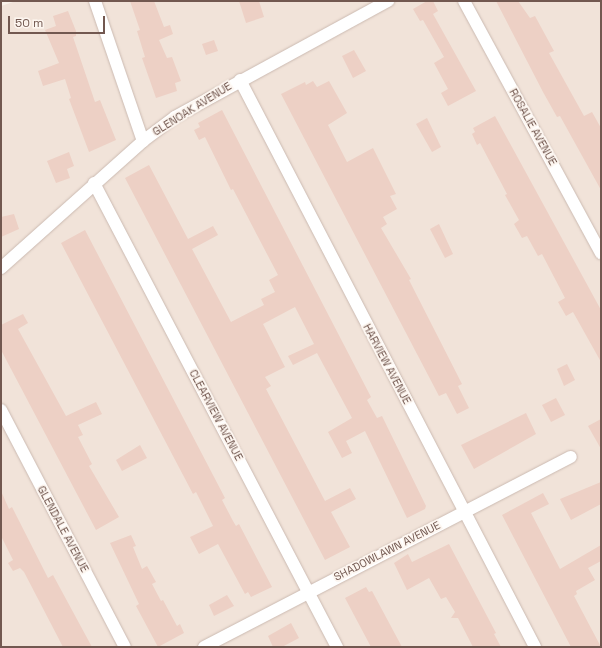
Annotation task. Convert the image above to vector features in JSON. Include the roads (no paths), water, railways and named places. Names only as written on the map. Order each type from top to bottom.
[{"type":"street","points":[[95,1],[143,141]]},
{"type":"street","name":"GLENOAK AVENUE","points":[[1,268],[143,141],[175,117],[240,80],[388,1]]},
{"type":"street","name":"ROSALIE AVENUE","points":[[464,1],[601,253]]},
{"type":"street","name":"HARVIEW AVENUE","points":[[240,80],[535,647]]},
{"type":"street","name":"CLEARVIEW AVENUE","points":[[94,184],[337,647]]},
{"type":"street","name":"GLENDALE AVENUE","points":[[1,410],[125,647]]},
{"type":"street","name":"SHADOWLAWN AVENUE","points":[[204,647],[308,591],[571,457]]}]
